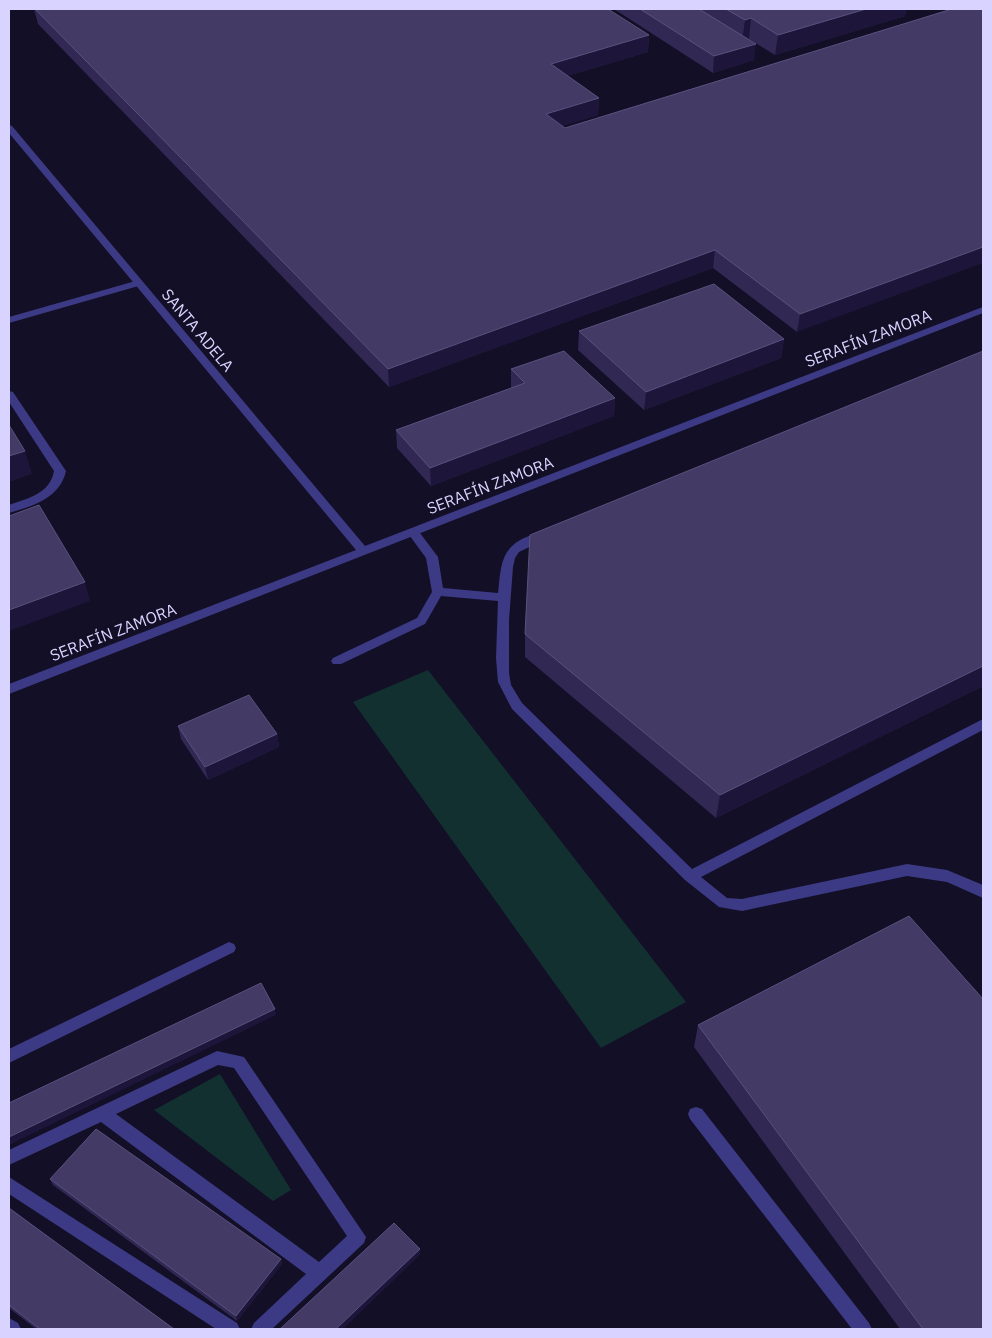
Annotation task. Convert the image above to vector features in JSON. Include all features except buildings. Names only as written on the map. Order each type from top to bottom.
[{"type":"street","name":"SANTA ADELA","points":[[9,128],[364,552]]},
{"type":"street","points":[[9,320],[138,283]]},
{"type":"street","name":"SERAFÍN ZAMORA","points":[[9,689],[983,310]]},
{"type":"street","points":[[9,394],[60,470],[58,483],[53,490],[9,509]]},
{"type":"street","points":[[553,531],[520,545],[509,557],[502,663],[504,684],[517,706],[690,876],[724,903],[742,905],[908,870],[933,872],[954,878],[983,892]]},
{"type":"street","points":[[337,661],[421,622],[438,592],[432,557],[413,532]]},
{"type":"street","points":[[438,592],[505,598]]},
{"type":"street","points":[[690,876],[983,724]]},
{"type":"street","points":[[9,1056],[229,948]]},
{"type":"street","points":[[9,1158],[217,1058],[239,1062],[358,1237],[260,1329]]},
{"type":"street","points":[[102,1113],[319,1273]]},
{"type":"street","points":[[696,1114],[863,1329]]},
{"type":"street","points":[[9,1185],[231,1329]]},
{"type":"green space","points":[[428,670],[686,1002],[601,1048],[353,702]]},
{"type":"green space","points":[[220,1074],[291,1190],[273,1201],[154,1110]]}]
